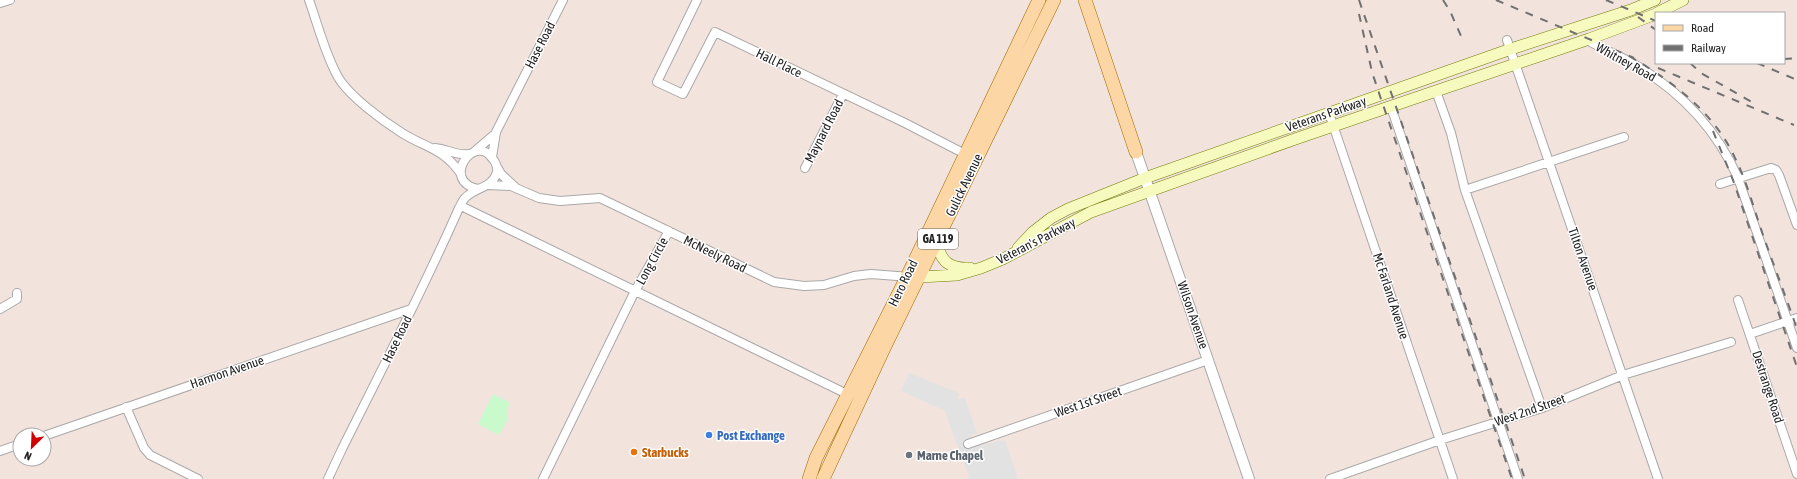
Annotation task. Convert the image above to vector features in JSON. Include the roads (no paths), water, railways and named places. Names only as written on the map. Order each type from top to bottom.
[{"type":"main road","name":"Hero Road","points":[[809,479],[816,458],[847,394],[913,277],[965,154],[1039,0]]},
{"type":"main road","name":"Gulick Avenue","points":[[823,479],[913,277],[937,241],[1054,0]]},
{"type":"main road","points":[[1084,0],[1136,152]]},
{"type":"main road","name":"Veterans Parkway","points":[[1012,254],[1033,232],[1051,218],[1068,209],[1145,178],[1240,143],[1330,113],[1509,45],[1631,10],[1655,0]]},
{"type":"main road","name":"Veterans Parkway","points":[[1659,12],[1683,0]]},
{"type":"main road","name":"Veterans Parkway","points":[[1150,191],[1516,63],[1587,40],[1655,14]]},
{"type":"main road","name":"Veteran's Parkway","points":[[913,277],[957,275],[981,268],[1012,254],[1091,212],[1150,191]]},
{"type":"main road","points":[[937,241],[940,257],[948,264],[963,268],[981,268]]},
{"type":"street","points":[[0,3],[10,0]]},
{"type":"street","points":[[309,0],[338,77],[350,92],[390,126],[434,148],[452,162],[467,184],[478,189]]},
{"type":"street","name":"Hase Road","points":[[496,132],[563,0]]},
{"type":"street","name":"Hall Place","points":[[697,0],[657,82],[683,94],[715,32],[905,123],[965,154]]},
{"type":"street","name":"Whitney Road","points":[[1587,40],[1638,66],[1660,80],[1705,122],[1718,140],[1730,159],[1738,178],[1797,348]]},
{"type":"street","name":"Tilton Avenue","points":[[1509,45],[1658,479]]},
{"type":"street","points":[[1436,91],[1451,133],[1465,190],[1542,408]]},
{"type":"street","name":"Maynard Road","points":[[805,168],[843,94]]},
{"type":"street","points":[[1391,107],[1518,479]]},
{"type":"street","name":"Mc Farland Avenue","points":[[1330,113],[1453,479]]},
{"type":"street","points":[[462,202],[463,161],[496,132]]},
{"type":"street","points":[[492,157],[496,132]]},
{"type":"street","points":[[1465,190],[1624,137]]},
{"type":"street","points":[[434,148],[443,149],[454,154],[486,153],[492,157],[501,174],[518,189]]},
{"type":"street","name":"Wilson Avenue","points":[[1136,152],[1249,479]]},
{"type":"street","points":[[488,185],[494,177],[497,167]]},
{"type":"street","points":[[1720,184],[1771,168],[1776,170],[1797,225]]},
{"type":"street","points":[[462,202],[478,189],[488,185],[503,185],[518,189]]},
{"type":"street","name":"McNeely Road","points":[[518,189],[539,198],[560,201],[600,198],[774,282],[790,285],[824,285],[854,276],[871,274],[913,277]]},
{"type":"street","points":[[462,202],[636,291],[847,394]]},
{"type":"street","name":"Hase Road","points":[[328,479],[411,309],[433,268],[462,202]]},
{"type":"street","name":"Long Circle","points":[[543,479],[636,291],[669,231]]},
{"type":"street","points":[[0,309],[17,300],[17,293]]},
{"type":"street","name":"Destrange Road","points":[[1738,300],[1797,474]]},
{"type":"street","name":"Harmon Avenue","points":[[52,433],[411,309]]},
{"type":"street","points":[[1750,334],[1797,318]]},
{"type":"street","name":"West 2nd Street","points":[[1330,479],[1350,476],[1440,440],[1542,408],[1623,375],[1731,342]]},
{"type":"street","name":"West 1st Street","points":[[968,444],[1208,360]]},
{"type":"street","points":[[126,407],[144,448],[150,455],[198,479]]},
{"type":"street","points":[[0,451],[12,447]]},
{"type":"railway","points":[[1359,0],[1525,479]]},
{"type":"railway","points":[[1443,0],[1450,11],[1461,36]]},
{"type":"railway","points":[[1496,0],[1634,58]]},
{"type":"railway","points":[[1606,0],[1655,21]]},
{"type":"railway","points":[[1359,14],[1372,72],[1512,479]]},
{"type":"railway","points":[[1638,17],[1655,29]]},
{"type":"railway","points":[[1629,56],[1661,76],[1690,99],[1704,112],[1726,141],[1743,176],[1797,329]]},
{"type":"railway","points":[[1785,59],[1797,58]]},
{"type":"railway","points":[[1691,64],[1701,73],[1757,105]]},
{"type":"railway","points":[[1759,64],[1797,80]]},
{"type":"railway","points":[[1658,68],[1794,125]]},
{"type":"railway","points":[[1713,131],[1733,180],[1797,367]]},
{"type":"place","name":"Post Exchange","points":[[709,435]]},
{"type":"place","name":"Starbucks","points":[[634,452]]},
{"type":"place","name":"Marne Chapel","points":[[909,455]]}]
